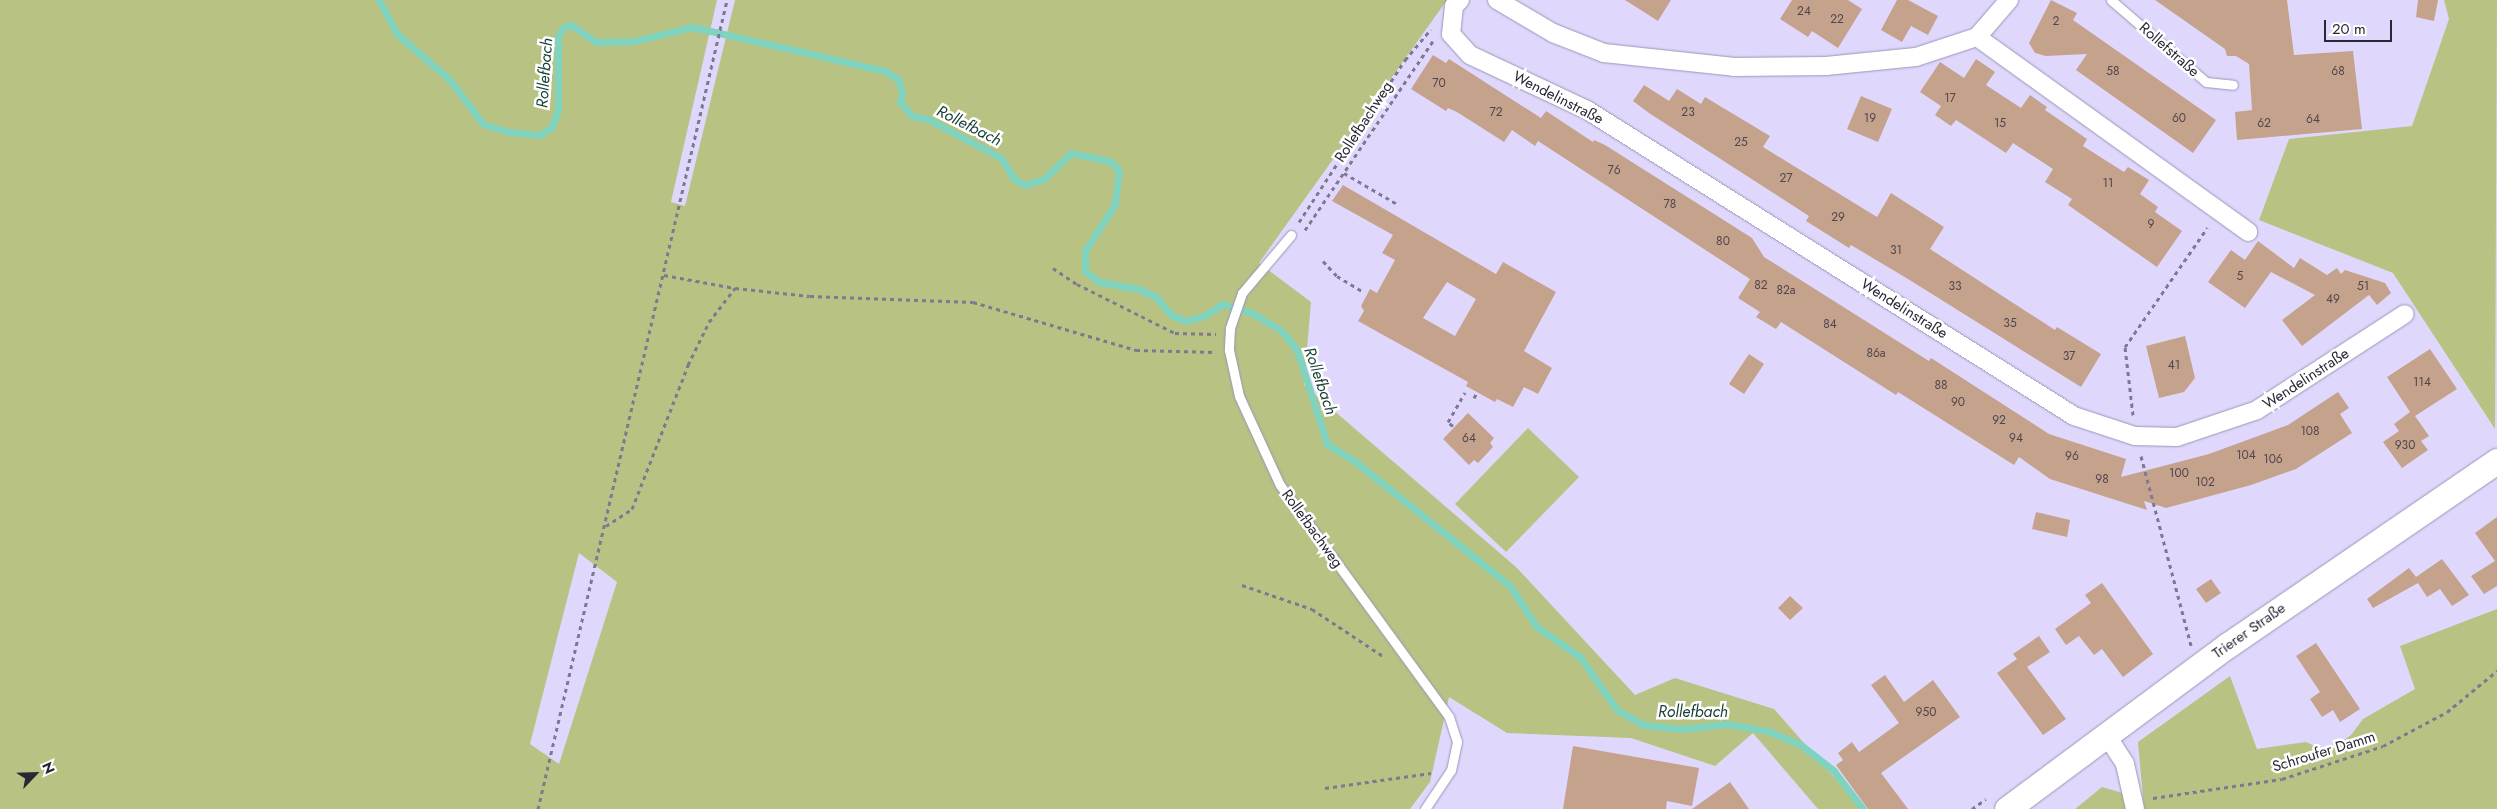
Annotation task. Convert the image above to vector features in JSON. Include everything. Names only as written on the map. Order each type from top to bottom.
[{"type":"main road","name":"Trierer Straße","points":[[2007,809],[2108,736],[2202,664],[2497,461]]},
{"type":"street","points":[[1451,28],[1454,6],[1460,0]]},
{"type":"street","points":[[1497,0],[1554,33],[1604,53],[1734,67],[1826,66],[1916,57],[1977,38],[2009,0]]},
{"type":"street","name":"Wendelinstraße","points":[[1451,28],[1470,55],[1587,110],[2074,416],[2135,436],[2178,437],[2257,410],[2405,314]]},
{"type":"street","points":[[1977,38],[2248,232]]},
{"type":"street","points":[[2108,736],[2125,764],[2135,805]]},
{"type":"lane","name":"Rollefstraße","points":[[2111,0],[2206,82],[2233,85]]},
{"type":"lane","name":"Rollefbachweg","points":[[1291,235],[1242,293],[1229,331],[1229,350],[1239,396],[1280,485],[1449,717],[1457,742],[1451,770],[1425,809]]},
{"type":"path","points":[[538,809],[606,526],[726,0]]},
{"type":"path","name":"Rollefbachweg","points":[[1291,235],[1304,232],[1435,38],[1451,28]]},
{"type":"path","name":"Rollefbachweg","points":[[1291,235],[1405,60],[1426,32],[1451,28]]},
{"type":"path","points":[[1344,173],[1397,204]]},
{"type":"path","points":[[2202,664],[2187,637],[2135,436],[2125,347],[2219,211]]},
{"type":"path","points":[[1323,261],[1337,276],[1364,292]]},
{"type":"path","points":[[1053,268],[1077,284],[1175,333],[1229,331]]},
{"type":"path","points":[[664,275],[735,288],[810,296],[973,302],[1136,350],[1210,354],[1229,350]]},
{"type":"path","points":[[606,526],[632,509],[688,365],[708,322],[735,288]]},
{"type":"path","points":[[1453,426],[1448,422],[1465,392]]},
{"type":"path","points":[[1474,398],[1477,392]]},
{"type":"path","points":[[1242,585],[1312,609],[1385,658]]},
{"type":"path","name":"Schroufer Damm","points":[[2135,805],[2282,778],[2383,746],[2447,712],[2497,671]]},
{"type":"path","points":[[1325,788],[1451,770]]},
{"type":"green space","points":[[0,0],[717,0],[671,202],[685,206],[735,0],[1447,0],[1259,263],[1311,302],[1304,385],[1516,567],[1635,695],[1675,678],[1774,709],[1862,809],[1818,809],[1753,733],[1715,766],[1631,738],[1507,733],[1449,697],[1430,782],[1410,809],[0,809]],"holes":[[[579,553],[617,582],[559,764],[530,744]]]},
{"type":"green space","points":[[2444,0],[2497,0],[2495,429],[2393,273],[2259,220],[2289,139],[2412,126],[2449,19]]},
{"type":"green space","points":[[1528,428],[1579,477],[1506,552],[1455,504]]},
{"type":"green space","points":[[2497,609],[2497,809],[2144,809],[2138,742],[2230,676],[2257,749],[2306,742],[2328,752],[2351,735],[2363,719],[2415,689],[2400,646]]},
{"type":"green space","points":[[2102,787],[2126,794],[2128,809],[2075,809]]},
{"type":"building","points":[[1625,0],[1671,0],[1658,21]]},
{"type":"building","points":[[1792,0],[1848,0],[1862,9],[1838,48],[1812,31],[1808,37],[1780,19]]},
{"type":"building","points":[[1897,0],[1908,0],[1938,16],[1928,35],[1911,26],[1902,42],[1881,30]]},
{"type":"building","points":[[2051,0],[2077,13],[2073,20],[2216,120],[2193,153],[2076,70],[2087,54],[2046,56],[2035,53],[2029,43]]},
{"type":"building","points":[[2155,0],[2287,0],[2294,55],[2353,51],[2362,129],[2237,140],[2235,112],[2252,110],[2249,64],[2236,56],[2227,56],[2225,49]]},
{"type":"building","points":[[2418,0],[2438,0],[2434,21],[2416,17]]},
{"type":"building","points":[[1433,55],[1446,63],[1449,59],[1541,118],[1546,111],[1593,142],[1594,140],[1605,145],[1752,238],[1764,257],[1929,361],[1931,358],[2049,434],[2126,459],[2121,477],[2209,454],[2288,425],[2338,392],[2349,408],[2340,414],[2352,433],[2296,469],[2251,485],[2166,508],[2144,501],[2147,510],[2050,479],[2019,457],[2014,465],[1898,392],[1896,395],[1781,322],[1776,329],[1756,317],[1760,312],[1738,298],[1750,279],[1538,141],[1535,146],[1512,130],[1504,142],[1457,112],[1448,108],[1446,111],[1411,89]]},
{"type":"building","points":[[1976,59],[1995,72],[1986,85],[2021,108],[2030,95],[2047,107],[2045,110],[2087,139],[2083,146],[2124,172],[2128,167],[2149,180],[2140,194],[2158,207],[2155,212],[2182,231],[2157,267],[2068,205],[2072,199],[2045,182],[2053,169],[2013,143],[2006,153],[1956,120],[1951,126],[1935,115],[1941,106],[1920,92],[1940,62],[1964,78]]},
{"type":"building","points":[[1644,85],[1669,101],[1677,89],[1701,104],[1705,97],[1770,136],[1763,147],[1877,217],[1891,193],[1944,227],[1930,249],[2055,330],[2057,327],[2101,354],[2081,387],[1908,279],[1851,245],[1849,248],[1806,221],[1809,216],[1649,113],[1633,101]]},
{"type":"building","points":[[1861,96],[1892,109],[1878,142],[1847,129]]},
{"type":"building","points":[[1343,185],[1496,274],[1503,262],[1556,292],[1524,351],[1552,368],[1538,394],[1524,387],[1513,407],[1497,399],[1495,402],[1466,386],[1468,382],[1358,321],[1364,311],[1361,306],[1370,289],[1377,293],[1395,260],[1382,253],[1393,235],[1332,201]],"holes":[[[1447,282],[1476,299],[1455,336],[1423,318]]]},
{"type":"building","points":[[2258,241],[2294,268],[2300,258],[2327,275],[2337,268],[2341,274],[2345,270],[2385,283],[2391,293],[2377,305],[2369,295],[2302,346],[2282,320],[2315,295],[2271,272],[2245,308],[2208,282],[2231,250],[2245,260]]},
{"type":"building","points":[[2185,336],[2195,378],[2184,392],[2159,398],[2146,346]]},
{"type":"building","points":[[2430,349],[2457,389],[2415,416],[2429,436],[2421,441],[2428,450],[2402,468],[2383,442],[2399,431],[2394,424],[2410,412],[2387,377]]},
{"type":"building","points":[[1749,354],[1764,364],[1744,394],[1729,384]]},
{"type":"building","points":[[1468,413],[1494,438],[1490,443],[1493,447],[1478,463],[1474,460],[1469,465],[1443,439]]},
{"type":"building","points":[[2036,512],[2070,520],[2067,537],[2032,529]]},
{"type":"building","points":[[2497,517],[2497,586],[2484,594],[2471,576],[2495,561],[2475,533]]},
{"type":"building","points":[[2442,559],[2469,595],[2452,606],[2440,589],[2427,597],[2418,583],[2373,608],[2367,599],[2409,568],[2416,577]]},
{"type":"building","points":[[2211,579],[2221,593],[2206,603],[2196,589]]},
{"type":"building","points":[[2102,583],[2153,654],[2123,677],[2102,649],[2094,655],[2079,636],[2066,645],[2055,629],[2091,603],[2085,595]]},
{"type":"building","points":[[1790,596],[1803,608],[1790,620],[1778,608]]},
{"type":"building","points":[[2039,636],[2050,652],[2027,667],[2066,719],[2043,735],[1997,673],[2017,659],[2013,654]]},
{"type":"building","points":[[2316,643],[2360,709],[2340,722],[2333,710],[2322,717],[2310,699],[2320,692],[2296,656]]},
{"type":"building","points":[[1885,675],[1904,702],[1933,680],[1960,717],[1881,773],[1908,809],[1868,809],[1836,765],[1843,760],[1838,753],[1852,742],[1859,752],[1899,723],[1871,685]]},
{"type":"building","points":[[1573,746],[1699,768],[1692,806],[1667,801],[1666,809],[1563,809]]},
{"type":"building","points":[[1730,782],[1749,809],[1692,809]]},
{"type":"waterway","name":"Rollefbach","points":[[379,0],[397,34],[449,79],[483,124],[510,132],[540,135],[552,127],[558,110],[558,36],[564,27],[572,25],[595,42],[634,41],[693,27],[885,71],[898,79],[902,91],[900,102],[912,116],[928,119],[1001,158],[1014,179],[1025,185],[1044,179],[1071,153],[1109,161],[1119,170],[1115,204],[1085,251],[1085,271],[1099,282],[1139,289],[1156,297],[1171,315],[1186,321],[1204,316],[1223,304],[1252,313],[1282,331],[1297,350],[1327,444],[1357,463],[1510,586],[1536,626],[1580,657],[1617,710],[1644,725],[1682,729],[1726,724],[1768,731],[1801,745],[1833,770],[1863,809]]}]
